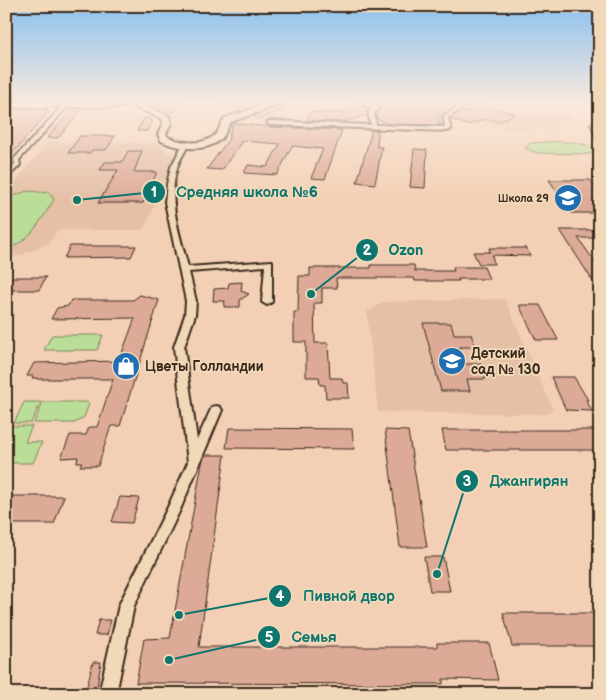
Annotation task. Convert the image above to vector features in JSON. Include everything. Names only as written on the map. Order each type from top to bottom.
[{"type":"main road","points":[[162,135],[164,138],[173,143],[186,144],[212,141],[221,135]]},
{"type":"street","points":[[6,177],[18,164],[16,160],[39,135]]},
{"type":"street","points":[[186,144],[174,167],[170,184],[169,202],[186,270],[191,301],[190,315],[179,347],[194,463]]},
{"type":"street","points":[[186,270],[269,263],[267,302]]},
{"type":"street","points":[[106,694],[127,605],[173,510],[216,410]]},
{"type":"shaded area","points":[[51,142],[157,143],[174,157],[144,230],[58,230],[49,243],[21,255],[6,258],[6,249],[22,243],[28,237],[44,191],[27,191],[6,199],[6,194],[46,144]],"holes":[[[134,150],[142,151],[138,160],[140,162],[131,162],[99,203],[119,170],[100,170],[122,162]]]},
{"type":"shaded area","name":"Детский сад № 130","points":[[505,299],[553,410],[546,414],[378,412],[367,312],[384,302]]},
{"type":"green space","points":[[530,143],[576,143],[591,148],[596,152],[588,154],[537,153],[525,148]]},
{"type":"green space","points":[[27,191],[50,193],[54,200],[28,236],[6,249],[6,199]]},
{"type":"green space","points":[[52,335],[103,335],[97,350],[44,350]]},
{"type":"green space","points":[[24,402],[41,402],[31,423],[14,423]]},
{"type":"green space","points":[[43,402],[87,402],[89,404],[84,417],[75,423],[34,423]]},
{"type":"green space","points":[[7,426],[32,426],[25,442],[42,442],[33,463],[6,463]]},
{"type":"building","points":[[6,135],[29,135],[6,161]]},
{"type":"building","points":[[50,135],[61,135],[58,138],[47,138]]},
{"type":"building","points":[[230,135],[340,135],[325,179],[311,178],[323,149],[292,146],[277,175],[244,173],[248,165],[267,167],[280,144],[242,141],[222,170],[207,169],[228,140]]},
{"type":"building","points":[[371,135],[378,135],[377,147],[382,147],[375,184],[357,182]]},
{"type":"building","points":[[80,136],[115,136],[106,150],[92,150],[90,153],[68,153]]},
{"type":"building","points":[[414,149],[427,150],[425,188],[410,187]]},
{"type":"building","points":[[128,151],[142,151],[134,172],[157,172],[143,203],[98,203],[118,170],[100,170],[105,162],[122,162]]},
{"type":"building","name":"Школа 29","points":[[549,180],[590,180],[600,192],[600,213],[572,213]]},
{"type":"building","points":[[560,230],[600,230],[600,238],[578,238],[600,269],[600,292]]},
{"type":"building","points":[[70,246],[136,246],[131,257],[64,258]]},
{"type":"building","points":[[489,248],[526,248],[530,256],[492,255],[494,264],[479,264],[473,252],[490,252]]},
{"type":"building","points":[[371,265],[414,265],[415,271],[454,271],[453,267],[484,267],[489,279],[415,281],[414,278],[336,278],[337,288],[322,288],[322,303],[314,303],[315,343],[328,343],[330,378],[342,378],[343,383],[348,383],[349,398],[326,398],[325,385],[320,385],[319,377],[306,377],[306,342],[294,342],[294,312],[298,312],[299,276],[310,276],[310,268],[371,268]]},
{"type":"building","points":[[6,277],[46,277],[39,290],[6,290]]},
{"type":"building","points":[[242,282],[241,291],[249,294],[240,300],[240,307],[224,307],[225,301],[213,301],[214,289],[228,288],[229,283]]},
{"type":"building","points":[[140,295],[159,300],[120,426],[111,426],[98,466],[80,466],[82,462],[77,462],[78,457],[61,458],[70,435],[86,435],[89,427],[97,427],[113,379],[37,379],[32,378],[33,376],[27,376],[34,363],[119,361],[135,318],[51,319],[57,308],[68,306],[71,300],[133,300]]},
{"type":"building","points":[[519,305],[540,305],[558,340],[536,340]]},
{"type":"building","points":[[423,323],[451,323],[454,334],[471,334],[475,347],[459,347],[464,364],[481,364],[486,379],[467,379],[470,391],[441,391]]},
{"type":"building","points":[[551,377],[574,377],[588,400],[586,400],[592,411],[566,410]]},
{"type":"building","points":[[229,428],[352,429],[354,449],[226,448]]},
{"type":"building","points":[[385,430],[408,431],[427,547],[400,547]]},
{"type":"building","points":[[442,430],[600,430],[600,450],[446,450]]},
{"type":"building","points":[[205,455],[225,455],[199,647],[437,647],[437,643],[489,643],[498,680],[443,679],[443,684],[136,683],[144,639],[170,638]]},
{"type":"building","points":[[6,496],[64,496],[54,524],[6,524]]},
{"type":"building","points":[[120,497],[139,498],[132,523],[112,522]]},
{"type":"building","points":[[424,557],[443,557],[450,591],[430,591]]},
{"type":"building","points":[[503,613],[600,613],[600,646],[512,646]]},
{"type":"building","points":[[99,620],[111,620],[107,635],[95,635]]},
{"type":"building","points":[[93,662],[101,662],[96,694],[85,694]]},
{"type":"place","name":"Школа 29","points":[[568,198]]},
{"type":"place","name":"Средняя школа №6","points":[[77,200]]},
{"type":"place","name":"Ozon","points":[[311,294]]},
{"type":"place","name":"Детский сад № 130","points":[[452,361]]},
{"type":"place","name":"Цветы Голландии","points":[[126,366]]},
{"type":"place","name":"Джангирян","points":[[437,574]]},
{"type":"place","name":"Пивной двор","points":[[179,615]]},
{"type":"place","name":"Семья","points":[[169,660]]}]
